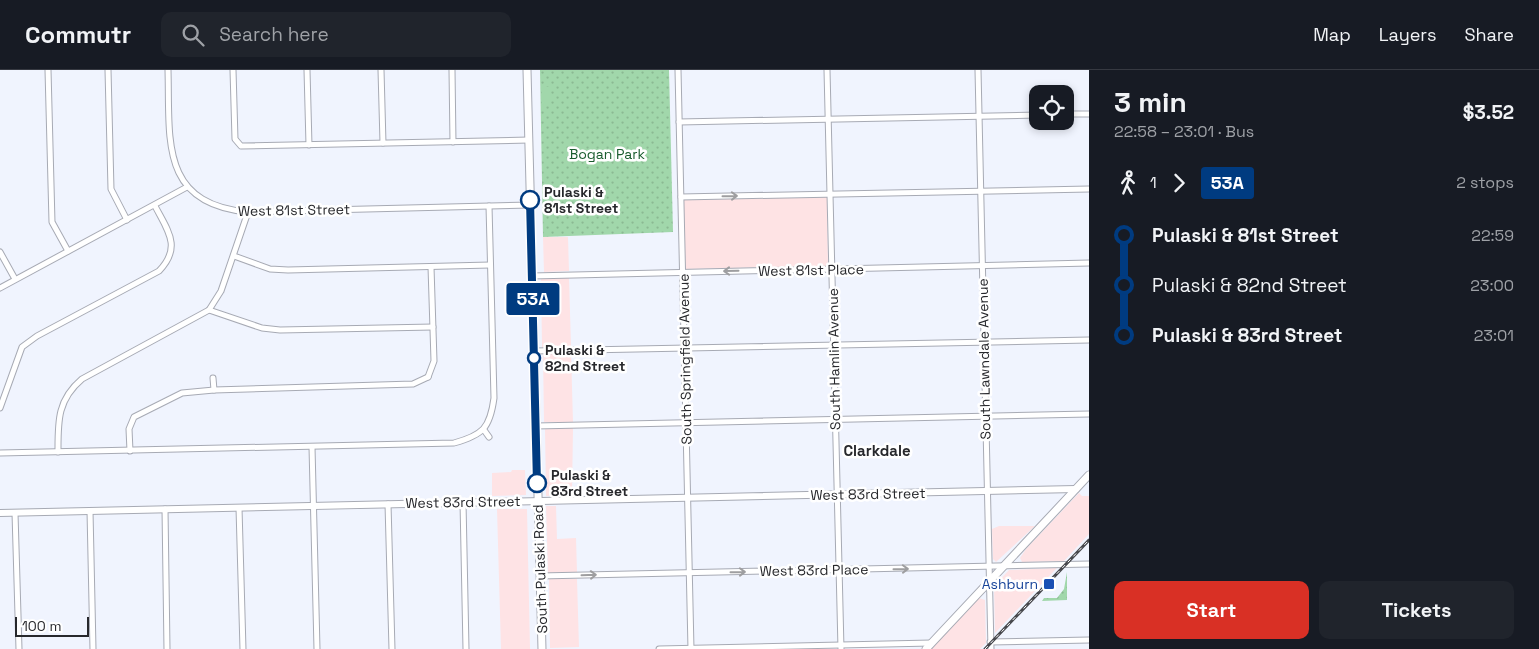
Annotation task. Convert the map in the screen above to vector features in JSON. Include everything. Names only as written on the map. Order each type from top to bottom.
[{"type":"main road","name":"South Pulaski Road","points":[[527,70],[542,649]]},
{"type":"main road","points":[[928,646],[1089,475]]},
{"type":"street","points":[[48,70],[52,222],[68,252]]},
{"type":"street","points":[[108,70],[111,189],[127,220]]},
{"type":"street","points":[[0,288],[155,206],[187,187],[172,159],[168,70]]},
{"type":"street","points":[[234,70],[235,139],[241,146],[528,140]]},
{"type":"street","points":[[307,70],[309,145]]},
{"type":"street","points":[[381,70],[383,143]]},
{"type":"street","points":[[452,70],[453,142]]},
{"type":"street","name":"South Springfield Avenue","points":[[678,70],[691,649]]},
{"type":"street","name":"South Hamlin Avenue","points":[[827,70],[841,647]]},
{"type":"street","name":"South Lawndale Avenue","points":[[978,70],[991,649]]},
{"type":"street","points":[[1074,114],[1089,114]]},
{"type":"street","points":[[679,122],[1029,115]]},
{"type":"street","name":"West 81st Street","points":[[187,187],[214,207],[248,212],[530,205]]},
{"type":"street","points":[[681,197],[1089,189]]},
{"type":"street","points":[[0,408],[22,348],[37,336],[159,271],[168,261],[172,249],[170,235],[155,206]]},
{"type":"street","points":[[0,453],[454,443],[469,439],[484,430],[491,419],[494,398],[488,206]]},
{"type":"street","points":[[58,452],[58,425],[62,404],[71,388],[82,379],[210,310],[221,291],[248,212]]},
{"type":"street","points":[[0,252],[16,280]]},
{"type":"street","points":[[234,256],[270,269],[490,266]]},
{"type":"street","name":"West 81st Place","points":[[532,276],[1089,263]]},
{"type":"street","points":[[130,451],[129,428],[134,417],[182,393],[214,390],[413,384],[430,379],[434,361],[431,267]]},
{"type":"street","points":[[210,310],[262,328],[280,330],[433,327]]},
{"type":"street","points":[[534,351],[1089,340]]},
{"type":"street","points":[[213,378],[214,390]]},
{"type":"street","points":[[536,426],[1089,414]]},
{"type":"street","points":[[484,430],[490,437]]},
{"type":"street","points":[[312,447],[317,649]]},
{"type":"street","name":"West 83rd Street","points":[[0,513],[1076,489]]},
{"type":"street","points":[[463,502],[466,649]]},
{"type":"street","points":[[388,504],[392,649]]},
{"type":"street","points":[[239,508],[243,649]]},
{"type":"street","points":[[165,509],[167,649]]},
{"type":"street","points":[[90,511],[93,649]]},
{"type":"street","points":[[15,513],[19,649]]},
{"type":"street","name":"West 83rd Place","points":[[540,576],[1089,564]]},
{"type":"street","points":[[990,642],[1089,640]]},
{"type":"street","points":[[659,649],[928,646]]},
{"type":"shaded area","points":[[827,197],[828,266],[685,269],[683,200]]},
{"type":"shaded area","points":[[543,237],[568,237],[569,271],[544,272]]},
{"type":"shaded area","points":[[541,278],[569,278],[571,346],[542,347]]},
{"type":"shaded area","points":[[571,353],[573,422],[544,422],[543,354]]},
{"type":"shaded area","points":[[573,428],[572,495],[546,496],[545,429]]},
{"type":"shaded area","points":[[512,470],[525,470],[526,495],[492,496],[492,473],[511,472]]},
{"type":"shaded area","points":[[1079,493],[1082,496],[1089,496],[1089,534],[1064,561],[1022,562],[1020,558],[1026,549]]},
{"type":"shaded area","points":[[546,506],[556,506],[557,539],[576,538],[577,572],[548,573]]},
{"type":"shaded area","points":[[497,509],[527,509],[530,649],[501,649]]},
{"type":"shaded area","points":[[999,526],[1035,526],[996,562],[993,559],[992,529]]},
{"type":"shaded area","points":[[1057,568],[995,633],[994,586],[1009,570]]},
{"type":"shaded area","points":[[549,579],[577,579],[579,647],[550,648]]},
{"type":"shaded area","points":[[979,598],[985,600],[986,643],[980,649],[931,649]]},
{"type":"green space","name":"Bogan Park","points":[[540,70],[669,70],[673,232],[543,237]]},
{"type":"green space","points":[[542,87],[550,87],[550,105],[542,105]]},
{"type":"green space","points":[[1067,572],[1067,600],[1042,601],[1044,598],[1057,598],[1064,589]]},
{"type":"railway","points":[[985,649],[1089,540]]},
{"type":"bus line","name":"53A","points":[[530,200],[537,483]]},
{"type":"place","name":"Pulaski & 81st Street","points":[[530,200]]},
{"type":"place","name":"Pulaski & 82nd Street","points":[[534,358]]},
{"type":"place","name":"Pulaski & 83rd Street","points":[[537,483]]},
{"type":"place","name":"Ashburn","points":[[1049,584]]},
{"type":"district","name":"Clarkdale","points":[[877,450]]}]
